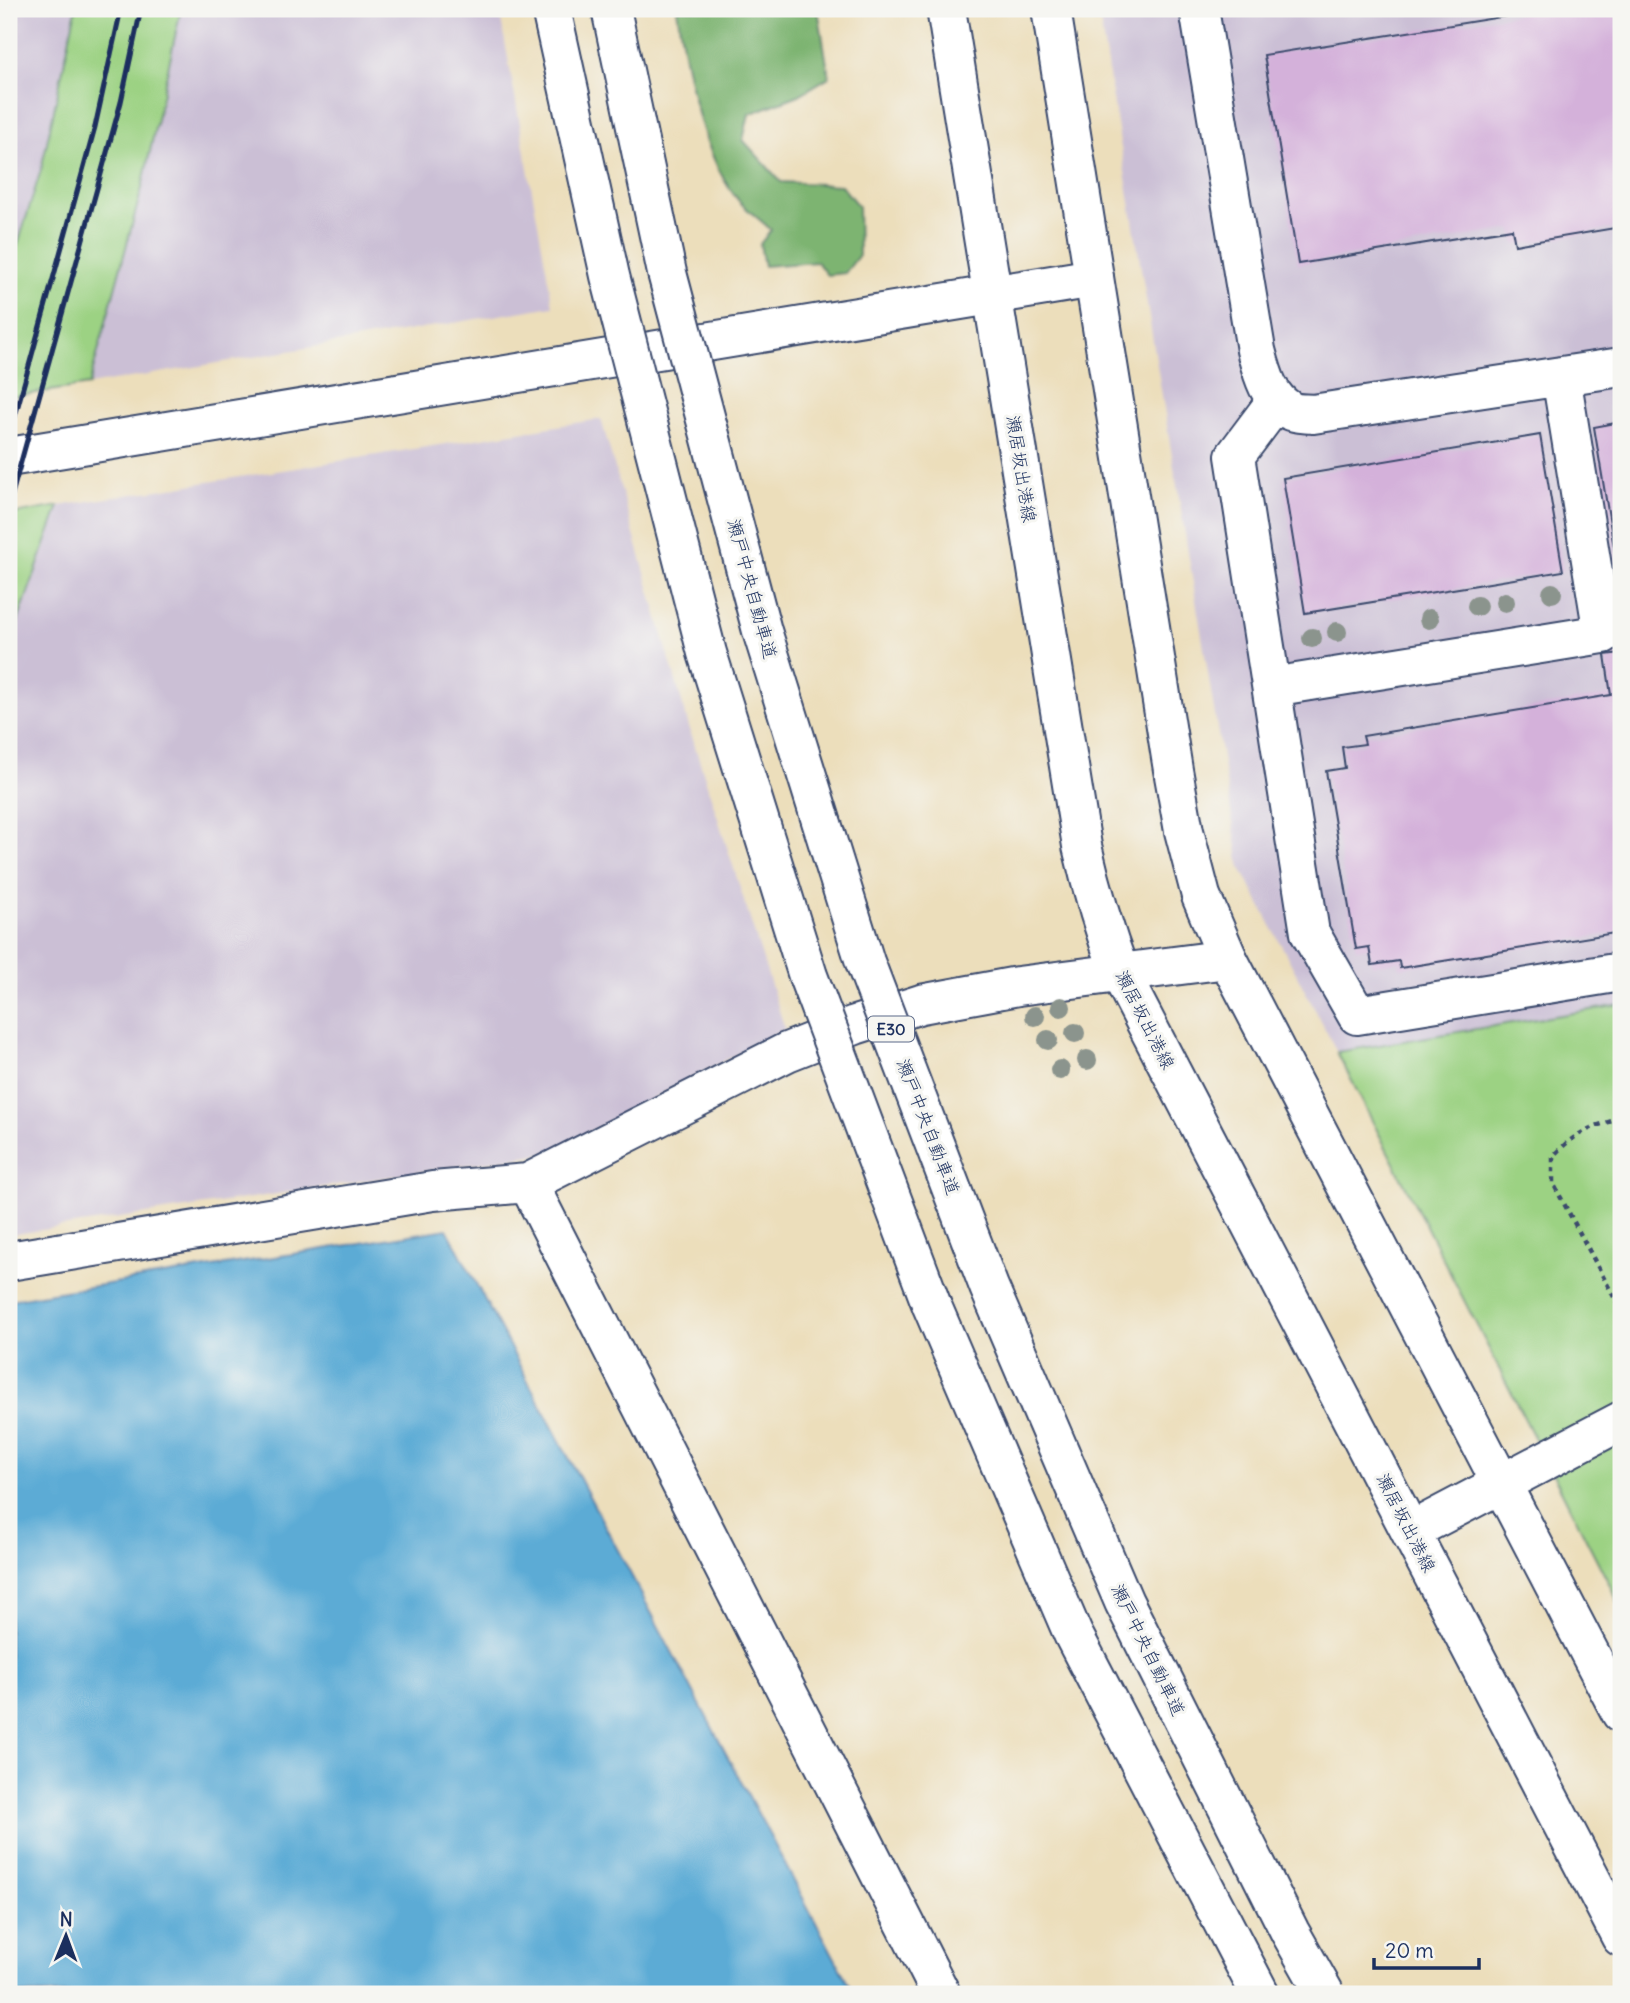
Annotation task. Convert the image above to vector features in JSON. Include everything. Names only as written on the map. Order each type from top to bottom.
[{"type":"main road","points":[[551,9],[610,276],[706,653],[808,976],[932,1306],[1073,1634],[1260,1994]]},
{"type":"main road","name":"瀬戸中央自動車道","points":[[611,9],[667,273],[762,631],[865,962],[989,1287],[1124,1602],[1290,1932],[1325,1994]]},
{"type":"main road","name":"瀬居坂出港線","points":[[946,9],[1083,846],[1094,896],[1120,973],[1621,1937]]},
{"type":"main road","points":[[1051,9],[1184,831],[1201,896],[1228,959],[1621,1713]]},
{"type":"main road","points":[[1199,9],[1256,350],[1264,379],[1277,400],[1293,412],[1313,414],[1621,367]]},
{"type":"main road","points":[[9,457],[1094,278]]},
{"type":"main road","points":[[1272,687],[1603,634],[1561,376]]},
{"type":"main road","points":[[1277,400],[1235,456],[1310,933],[1357,1015],[1621,972]]},
{"type":"main road","points":[[9,1261],[433,1191],[528,1184],[787,1052],[855,1025],[921,1004],[1018,986],[1228,959]]},
{"type":"main road","points":[[528,1184],[942,1994]]},
{"type":"main road","points":[[1411,1531],[1621,1421]]},
{"type":"path","points":[[1621,1119],[1598,1124],[1568,1140],[1553,1156],[1553,1183],[1621,1310]]},
{"type":"shaded area","points":[[9,9],[76,9],[41,170],[9,273]]},
{"type":"shaded area","points":[[181,9],[499,9],[553,306],[89,385],[142,188]]},
{"type":"shaded area","points":[[1098,9],[1621,9],[1621,1005],[1337,1052],[1240,866]]},
{"type":"shaded area","points":[[601,419],[691,734],[785,1029],[551,1152],[9,1235],[9,646],[59,506]]},
{"type":"green space","points":[[76,9],[181,9],[142,188],[89,385],[9,397],[9,273],[41,170]]},
{"type":"green space","points":[[677,9],[818,9],[829,77],[799,95],[749,114],[743,140],[781,182],[841,185],[858,206],[859,255],[845,273],[827,275],[817,262],[764,266],[760,244],[771,230],[739,201],[714,160],[690,83]]},
{"type":"green space","points":[[59,506],[9,646],[9,515]]},
{"type":"green space","points":[[1621,1005],[1621,1607],[1337,1052]]},
{"type":"water","points":[[447,1229],[854,1994],[9,1994],[9,1300]]},
{"type":"building","points":[[1551,9],[1621,9],[1621,227],[1515,245],[1512,229],[1298,264],[1264,55]]},
{"type":"building","points":[[1621,422],[1621,584],[1620,584],[1594,427]]},
{"type":"building","points":[[1540,435],[1563,571],[1305,613],[1283,478]]},
{"type":"building","points":[[1621,653],[1621,932],[1400,968],[1399,961],[1372,965],[1369,947],[1356,949],[1326,771],[1345,768],[1342,747],[1365,744],[1363,736],[1611,695],[1605,655]]},
{"type":"railway","points":[[9,438],[95,127],[121,9]]},
{"type":"railway","points":[[9,505],[121,102],[141,9]]}]
